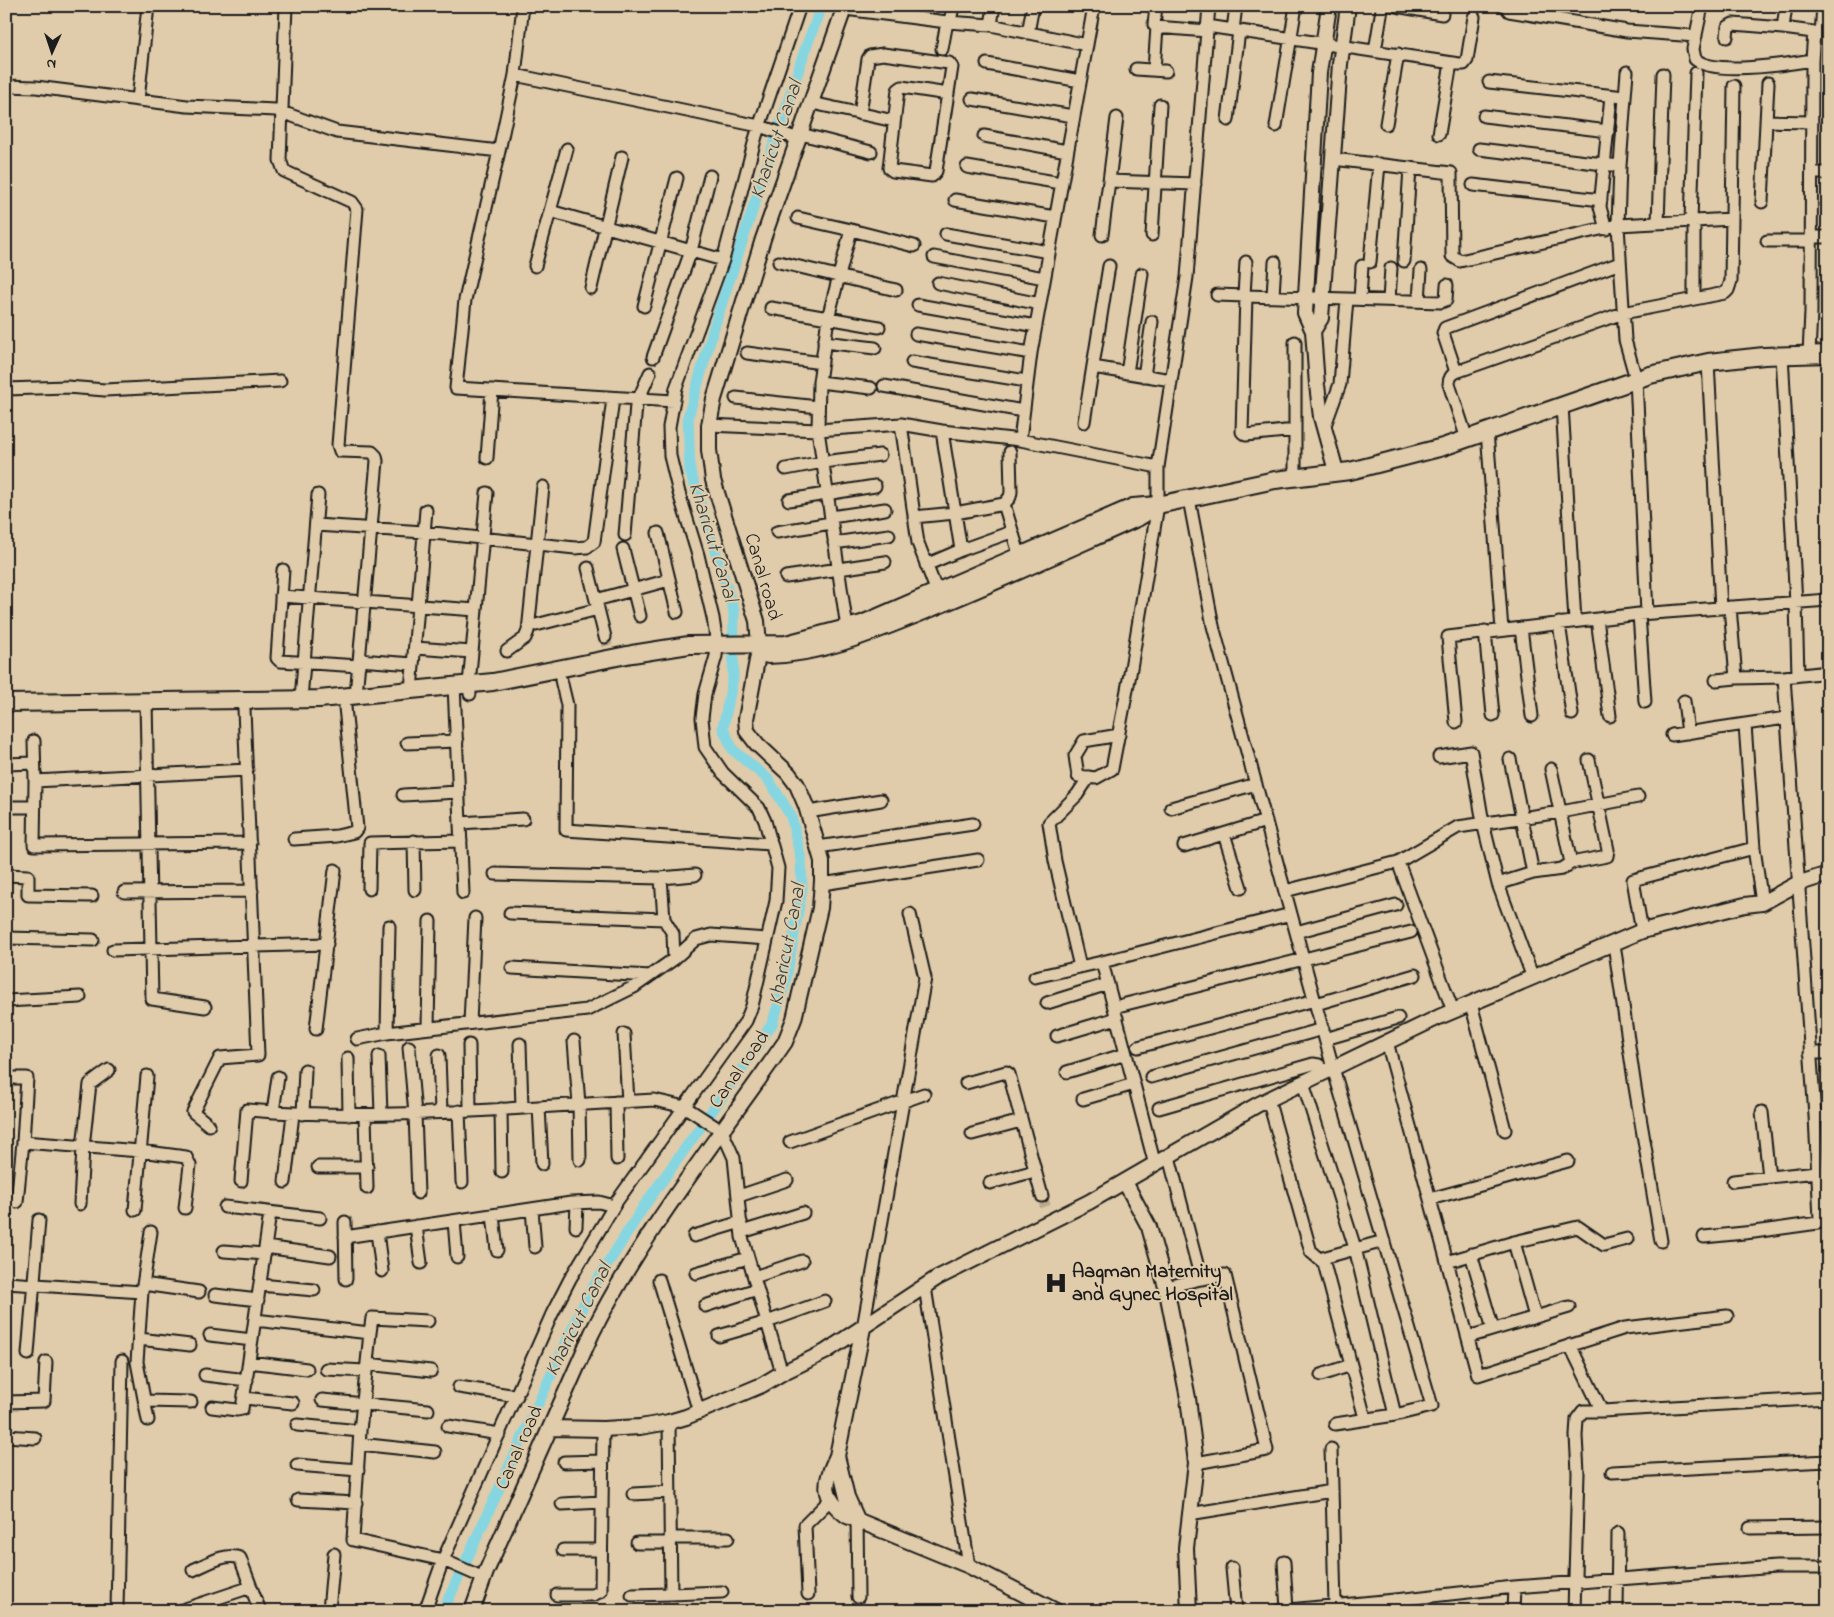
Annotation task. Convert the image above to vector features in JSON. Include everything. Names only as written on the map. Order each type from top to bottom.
[{"type":"main road","points":[[755,650],[862,624],[1133,507],[1158,505],[1294,477],[1350,471],[1444,447],[1650,375],[1708,362],[1782,355],[1828,354]]},
{"type":"main road","points":[[6,713],[301,699],[351,701],[411,690],[462,690],[607,647],[688,645],[791,655],[866,635],[981,588],[1139,517],[1158,505]]},
{"type":"main road","points":[[6,703],[244,710],[561,680],[634,664],[689,656],[716,648]]},
{"type":"street","points":[[138,100],[148,6]]},
{"type":"street","points":[[286,6],[280,160],[284,171],[352,202],[357,209],[338,445],[340,451],[372,452],[376,456],[359,663],[351,701],[357,828],[354,832],[337,836],[294,839]]},
{"type":"street","points":[[523,6],[515,75],[465,300],[456,388],[613,399],[674,401]]},
{"type":"street","points":[[425,1611],[500,1434],[565,1288],[614,1206],[746,1021],[752,1006],[776,901],[778,868],[765,821],[759,808],[723,773],[705,747],[702,718],[705,694],[716,648],[712,618],[698,555],[670,456],[669,427],[676,388],[724,260],[759,126],[800,6]]},
{"type":"street","points":[[942,49],[953,6]]},
{"type":"street","points":[[991,25],[994,6]]},
{"type":"street","points":[[1028,33],[1033,6]]},
{"type":"street","points":[[1020,440],[1026,381],[1094,6]]},
{"type":"street","points":[[1154,70],[1157,27],[1154,25],[1156,6]]},
{"type":"street","points":[[1118,734],[1084,741],[1075,756],[1078,776],[1096,778],[1112,769],[1130,674],[1158,505],[1158,467],[1187,278],[1209,6]]},
{"type":"street","points":[[1228,120],[1236,30],[1236,6]]},
{"type":"street","points":[[1276,126],[1296,6]]},
{"type":"street","points":[[1329,6],[1319,73],[1305,313],[1313,331],[1317,385],[1324,428],[1336,471]]},
{"type":"street","points":[[1313,331],[1321,318],[1342,46],[1348,6]]},
{"type":"street","points":[[1375,51],[1384,6]]},
{"type":"street","points":[[1396,6],[1442,14]]},
{"type":"street","points":[[1506,6],[1509,11],[1628,31],[1696,36]]},
{"type":"street","points":[[1702,6],[1693,55],[1699,62],[1706,65],[1736,68],[1812,60]]},
{"type":"street","points":[[1784,28],[1786,6]]},
{"type":"street","points":[[1808,354],[1811,312],[1812,239],[1812,60],[1821,33],[1823,6]]},
{"type":"street","points":[[845,8],[949,22],[991,25],[1087,45]]},
{"type":"street","name":"Canal road","points":[[472,1611],[480,1577],[551,1428],[608,1300],[654,1225],[720,1129],[785,1042],[794,1019],[820,908],[822,861],[808,812],[797,786],[788,773],[757,744],[748,731],[746,719],[757,621],[713,480],[709,450],[709,426],[714,399],[758,257],[845,8]]},
{"type":"street","points":[[1157,27],[1236,30],[1464,64],[1467,60],[1474,17]]},
{"type":"street","points":[[1727,37],[1728,27],[1733,24],[1821,33]]},
{"type":"street","points":[[860,114],[868,59],[873,55],[883,54],[949,63],[952,67],[948,94],[936,171],[932,176],[894,171],[889,168],[899,88],[948,94]]},
{"type":"street","points":[[1386,124],[1398,54]]},
{"type":"street","points":[[1439,134],[1451,63]]},
{"type":"street","points":[[987,64],[1080,81]]},
{"type":"street","points":[[1136,69],[1166,71]]},
{"type":"street","points":[[1627,72],[1618,225],[1627,351],[1636,380],[1645,702]]},
{"type":"street","points":[[1694,298],[1693,221],[1696,73]]},
{"type":"street","points":[[1658,223],[1663,74]]},
{"type":"street","points":[[515,75],[759,126],[799,137],[870,152]]},
{"type":"street","points":[[1489,82],[1625,98]]},
{"type":"street","points":[[1762,202],[1768,83]]},
{"type":"street","points":[[6,86],[36,87],[187,106],[276,110],[337,132],[499,151]]},
{"type":"street","points":[[1467,439],[1449,384],[1449,380],[1456,372],[1623,312],[1725,293],[1728,290],[1731,281],[1734,86]]},
{"type":"street","points":[[1606,229],[1601,213],[1601,200],[1611,96]]},
{"type":"street","points":[[972,99],[1073,116]]},
{"type":"street","points":[[812,103],[894,121]]},
{"type":"street","points":[[1152,235],[1160,106]]},
{"type":"street","points":[[1484,116],[1608,131]]},
{"type":"street","points":[[1102,235],[1117,118]]},
{"type":"street","points":[[1766,121],[1812,122]]},
{"type":"street","points":[[984,136],[1067,151]]},
{"type":"street","points":[[535,266],[567,149]]},
{"type":"street","points":[[1479,149],[1620,166]]},
{"type":"street","points":[[591,288],[622,157]]},
{"type":"street","points":[[1333,159],[1451,173],[1452,256],[1460,261],[1618,225],[1732,219]]},
{"type":"street","points":[[1360,299],[1379,164]]},
{"type":"street","points":[[967,167],[1061,183]]},
{"type":"street","points":[[1404,261],[1410,168]]},
{"type":"street","points":[[1812,173],[1828,173]]},
{"type":"street","points":[[653,357],[691,250],[710,176]]},
{"type":"street","points":[[644,306],[676,178]]},
{"type":"street","points":[[1109,181],[1195,184]]},
{"type":"street","points":[[1473,185],[1601,200]]},
{"type":"street","points":[[955,200],[1055,217]]},
{"type":"street","points":[[550,212],[724,260]]},
{"type":"street","points":[[798,218],[914,246]]},
{"type":"street","points":[[847,628],[818,430],[818,407],[819,382],[828,318],[850,230]]},
{"type":"street","points":[[946,234],[1049,252]]},
{"type":"street","points":[[1767,240],[1828,237]]},
{"type":"street","points":[[934,257],[1044,278]]},
{"type":"street","points":[[779,262],[896,290]]},
{"type":"street","points":[[1246,262],[1242,432],[1246,435],[1295,430]]},
{"type":"street","points":[[1273,296],[1274,262]]},
{"type":"street","points":[[1456,372],[1443,333],[1445,328],[1620,263]]},
{"type":"street","points":[[1084,422],[1109,266]]},
{"type":"street","points":[[1389,300],[1391,268]]},
{"type":"street","points":[[1420,301],[1421,270]]},
{"type":"street","points":[[1127,373],[1142,274]]},
{"type":"street","points":[[938,283],[1040,304]]},
{"type":"street","points":[[1217,295],[1444,302],[1447,296],[1447,285]]},
{"type":"street","points":[[1324,428],[1340,384],[1347,299]]},
{"type":"street","points":[[918,306],[1036,326]]},
{"type":"street","points":[[771,308],[879,328]]},
{"type":"street","points":[[1144,376],[1152,322]]},
{"type":"street","points":[[916,334],[1031,353]]},
{"type":"street","points":[[824,342],[875,348]]},
{"type":"street","points":[[1294,477],[1295,342]]},
{"type":"street","points":[[747,353],[822,363]]},
{"type":"street","points":[[1782,355],[1796,603],[1798,675]]},
{"type":"street","points":[[912,362],[1026,381]]},
{"type":"street","points":[[1708,362],[1726,608],[1736,678]]},
{"type":"street","points":[[1093,367],[1171,380]]},
{"type":"street","points":[[625,535],[636,405],[650,373]]},
{"type":"street","points":[[6,389],[67,387],[105,390],[280,381]]},
{"type":"street","points":[[819,382],[871,388]]},
{"type":"street","points":[[884,386],[1023,411]]},
{"type":"street","points":[[487,458],[492,390]]},
{"type":"street","points":[[736,398],[818,407]]},
{"type":"street","points":[[316,525],[424,532],[575,548],[586,547],[594,542],[613,399]]},
{"type":"street","points":[[1562,405],[1575,622]]},
{"type":"street","points":[[709,426],[818,430],[901,424],[1020,440],[1158,467]]},
{"type":"street","points":[[901,424],[918,543],[937,592]]},
{"type":"street","points":[[942,431],[961,550]]},
{"type":"street","points":[[1488,431],[1502,630]]},
{"type":"street","points":[[914,517],[955,513],[1004,504],[1010,497],[1010,452]]},
{"type":"street","points":[[786,470],[823,462],[880,455]]},
{"type":"street","points":[[789,500],[875,486]]},
{"type":"street","points":[[507,651],[527,635],[543,487]]},
{"type":"street","points":[[463,893],[457,741],[462,690],[472,652],[487,493]]},
{"type":"street","points":[[301,699],[318,495]]},
{"type":"street","points":[[1189,499],[1214,626],[1324,1034],[1329,1070],[1384,1241],[1432,1406],[1395,1415],[1335,1424]]},
{"type":"street","points":[[1004,504],[1020,557]]},
{"type":"street","points":[[778,532],[885,509]]},
{"type":"street","points":[[411,690],[426,510]]},
{"type":"street","points":[[926,565],[1012,532]]},
{"type":"street","points":[[658,533],[677,612]]},
{"type":"street","points":[[834,544],[889,535]]},
{"type":"street","points":[[624,549],[640,616]]},
{"type":"street","points":[[786,577],[885,562]]},
{"type":"street","points":[[588,568],[607,647]]},
{"type":"street","points":[[283,570],[277,658],[280,661],[305,664],[413,664]]},
{"type":"street","points":[[536,625],[597,605],[633,590],[670,580]]},
{"type":"street","points":[[281,596],[476,610]]},
{"type":"street","points":[[1456,722],[1448,636],[1643,614],[1828,600]]},
{"type":"street","points":[[1598,619],[1610,716]]},
{"type":"street","points":[[1559,623],[1572,714]]},
{"type":"street","points":[[1521,628],[1532,716]]},
{"type":"street","points":[[1485,631],[1493,715]]},
{"type":"street","points":[[414,648],[472,652]]},
{"type":"street","points":[[1716,680],[1784,677],[1828,672]]},
{"type":"street","points":[[1704,1236],[1754,1232],[1818,1223],[1820,1220],[1815,1116],[1797,884],[1784,677]]},
{"type":"street","points":[[561,680],[567,704],[566,830],[771,844]]},
{"type":"street","points":[[1684,701],[1688,733]]},
{"type":"street","points":[[146,706],[152,999],[205,1007]]},
{"type":"street","points":[[209,1125],[193,1112],[220,1058],[258,1055],[244,710]]},
{"type":"street","points":[[1672,735],[1786,718]]},
{"type":"street","points":[[1745,725],[1754,848],[1762,903]]},
{"type":"street","points":[[34,741],[34,845],[149,845],[250,842]]},
{"type":"street","points":[[406,743],[457,741]]},
{"type":"street","points":[[1439,756],[1471,752],[1483,823],[1498,884],[1533,978]]},
{"type":"street","points":[[1510,759],[1533,872]]},
{"type":"street","points":[[1498,884],[1533,872],[1562,869],[1572,863],[1607,856],[1608,850],[1589,760]]},
{"type":"street","points":[[6,764],[34,763]]},
{"type":"street","points":[[1551,769],[1572,863]]},
{"type":"street","points":[[35,781],[247,770]]},
{"type":"street","points":[[1080,967],[1054,861],[1049,823],[1077,796],[1089,778]]},
{"type":"street","points":[[1171,808],[1256,784]]},
{"type":"street","points":[[403,795],[459,792]]},
{"type":"street","points":[[1285,891],[1398,862],[1458,827],[1561,812],[1638,797]]},
{"type":"street","points":[[808,812],[881,800]]},
{"type":"street","points":[[6,807],[34,807]]},
{"type":"street","points":[[460,823],[523,819]]},
{"type":"street","points":[[1184,846],[1266,821]]},
{"type":"street","points":[[818,847],[973,824]]},
{"type":"street","points":[[1224,834],[1241,888]]},
{"type":"street","points":[[414,841],[415,890]]},
{"type":"street","points":[[369,889],[370,843],[461,841]]},
{"type":"street","points":[[1642,931],[1633,880],[1754,848]]},
{"type":"street","points":[[822,884],[978,860]]},
{"type":"street","points":[[1398,862],[1453,1011]]},
{"type":"street","points":[[316,1029],[336,870]]},
{"type":"street","points":[[495,874],[661,878],[695,875]]},
{"type":"street","points":[[551,1428],[603,1429],[640,1427],[669,1422],[699,1412],[762,1385],[825,1352],[937,1278],[1048,1217],[1125,1182],[1268,1099],[1453,1011],[1642,931],[1745,905],[1762,903],[1797,884],[1828,874]]},
{"type":"street","points":[[6,875],[28,876],[28,896],[92,896]]},
{"type":"street","points":[[661,878],[664,919],[673,934],[674,959]]},
{"type":"street","points":[[124,892],[252,892]]},
{"type":"street","points":[[1296,932],[1396,905]]},
{"type":"street","points":[[510,913],[664,919]]},
{"type":"street","points":[[910,914],[925,978],[863,1328],[837,1456],[830,1472],[828,1485],[830,1500],[847,1516],[970,1566],[1056,1611]]},
{"type":"street","points":[[1035,977],[1291,914]]},
{"type":"street","points":[[470,1023],[475,918]]},
{"type":"street","points":[[428,1028],[430,921]]},
{"type":"street","points":[[387,1033],[389,926]]},
{"type":"street","points":[[1057,1036],[1115,1012],[1303,958],[1411,932]]},
{"type":"street","points":[[357,1039],[387,1033],[587,1010],[634,987],[674,959],[696,939],[711,934],[767,939]]},
{"type":"street","points":[[6,938],[93,940]]},
{"type":"street","points":[[113,950],[327,944]]},
{"type":"street","points":[[1614,944],[1635,1087],[1661,1242]]},
{"type":"street","points":[[1102,962],[1155,1165]]},
{"type":"street","points":[[512,968],[650,976]]},
{"type":"street","points":[[1138,1047],[1416,975]]},
{"type":"street","points":[[1047,1003],[1108,984]]},
{"type":"street","points":[[6,1001],[80,997]]},
{"type":"street","points":[[1471,1004],[1505,1130]]},
{"type":"street","points":[[1151,1077],[1324,1034],[1398,1018]]},
{"type":"street","points":[[624,1034],[628,1102]]},
{"type":"street","points":[[574,1041],[579,1104],[580,1160]]},
{"type":"street","points":[[1387,1042],[1478,1375],[1625,1328],[1728,1316]]},
{"type":"street","points":[[520,1044],[522,1108]]},
{"type":"street","points":[[462,1182],[464,1111],[469,1045]]},
{"type":"street","points":[[409,1047],[418,1193]]},
{"type":"street","points":[[1810,1053],[1828,1053]]},
{"type":"street","points":[[1067,1072],[1126,1054]]},
{"type":"street","points":[[439,1055],[441,1112]]},
{"type":"street","points":[[379,1056],[381,1114]]},
{"type":"street","points":[[348,1058],[349,1115]]},
{"type":"street","points":[[1159,1108],[1313,1064],[1329,1070]]},
{"type":"street","points":[[80,1204],[83,1147],[90,1084],[109,1070]]},
{"type":"street","points":[[285,1182],[305,1070]]},
{"type":"street","points":[[966,1083],[1006,1072],[1009,1074],[1042,1196]]},
{"type":"street","points":[[135,1210],[147,1076]]},
{"type":"street","points":[[272,1112],[278,1077]]},
{"type":"street","points":[[6,1078],[26,1078],[23,1142],[17,1202]]},
{"type":"street","points":[[1303,1083],[1355,1248],[1395,1415]]},
{"type":"street","points":[[1083,1099],[1134,1084]]},
{"type":"street","points":[[790,1142],[924,1094]]},
{"type":"street","points":[[1268,1099],[1311,1252],[1324,1263],[1365,1418]]},
{"type":"street","points":[[241,1181],[247,1110],[298,1114],[414,1114],[654,1100],[685,1107],[720,1129],[734,1158],[741,1227],[748,1258],[782,1373]]},
{"type":"street","points":[[616,1102],[617,1159]]},
{"type":"street","points":[[540,1107],[542,1164]]},
{"type":"street","points":[[500,1109],[502,1172]]},
{"type":"street","points":[[1762,1112],[1769,1177]]},
{"type":"street","points":[[366,1115],[368,1188]]},
{"type":"street","points":[[1815,1116],[1828,1117]]},
{"type":"street","points":[[972,1134],[1021,1121]]},
{"type":"street","points":[[23,1142],[140,1151],[186,1157],[190,1165],[185,1208]]},
{"type":"street","points":[[1169,1157],[1201,1279]]},
{"type":"street","points":[[1430,1199],[1568,1161]]},
{"type":"street","points":[[318,1167],[367,1167]]},
{"type":"street","points":[[990,1183],[1035,1170]]},
{"type":"street","points":[[1733,1180],[1817,1172]]},
{"type":"street","points":[[739,1196],[787,1180]]},
{"type":"street","points":[[1125,1182],[1149,1227],[1166,1287],[1188,1398],[1196,1462],[1186,1548],[1189,1611]]},
{"type":"street","points":[[345,1237],[577,1203],[599,1202],[614,1206]]},
{"type":"street","points":[[576,1227],[577,1203]]},
{"type":"street","points":[[225,1208],[320,1218]]},
{"type":"street","points":[[532,1209],[535,1247]]},
{"type":"street","points":[[212,1407],[242,1409],[270,1213]]},
{"type":"street","points":[[694,1236],[803,1213]]},
{"type":"street","points":[[494,1214],[497,1250]]},
{"type":"street","points":[[28,1354],[38,1220]]},
{"type":"street","points":[[454,1220],[457,1257]]},
{"type":"street","points":[[345,1222],[346,1279]]},
{"type":"street","points":[[416,1226],[421,1263]]},
{"type":"street","points":[[1447,1262],[1514,1242],[1578,1227],[1604,1245],[1627,1239]]},
{"type":"street","points":[[148,1420],[137,1362],[143,1288],[151,1232]]},
{"type":"street","points":[[377,1232],[382,1271]]},
{"type":"street","points":[[1319,1259],[1384,1241]]},
{"type":"street","points":[[1514,1242],[1536,1316]]},
{"type":"street","points":[[224,1251],[265,1251],[330,1256]]},
{"type":"street","points":[[1472,1254],[1493,1330]]},
{"type":"street","points":[[696,1273],[748,1258]]},
{"type":"street","points":[[705,1306],[802,1261]]},
{"type":"street","points":[[1166,1287],[1225,1275],[1267,1450],[1196,1462]]},
{"type":"street","points":[[659,1280],[699,1412]]},
{"type":"street","points":[[6,1283],[199,1292]]},
{"type":"street","points":[[260,1285],[314,1290]]},
{"type":"street","points":[[925,1286],[970,1566]]},
{"type":"street","points":[[215,1294],[258,1300]]},
{"type":"street","points":[[719,1336],[767,1322],[825,1301]]},
{"type":"street","points":[[1468,1337],[1569,1307]]},
{"type":"street","points":[[428,1321],[372,1318],[360,1431],[353,1540],[446,1562],[480,1577]]},
{"type":"street","points":[[255,1320],[370,1333]]},
{"type":"street","points":[[210,1335],[252,1340]]},
{"type":"street","points":[[139,1339],[190,1345]]},
{"type":"street","points":[[1570,1346],[1602,1411]]},
{"type":"street","points":[[117,1611],[122,1361]]},
{"type":"street","points":[[6,1402],[44,1402],[46,1362]]},
{"type":"street","points":[[249,1362],[307,1369]]},
{"type":"street","points":[[1321,1375],[1351,1365]]},
{"type":"street","points":[[326,1368],[367,1367],[431,1371]]},
{"type":"street","points":[[205,1375],[247,1380]]},
{"type":"street","points":[[459,1387],[517,1396]]},
{"type":"street","points":[[244,1398],[294,1403]]},
{"type":"street","points":[[1574,1611],[1578,1473],[1576,1436],[1578,1418],[1583,1411],[1828,1398]]},
{"type":"street","points":[[322,1400],[428,1410]]},
{"type":"street","points":[[145,1401],[191,1402]]},
{"type":"street","points":[[669,1422],[671,1594]]},
{"type":"street","points":[[297,1425],[360,1431]]},
{"type":"street","points":[[448,1426],[500,1434]]},
{"type":"street","points":[[557,1595],[593,1595],[601,1591],[603,1429]]},
{"type":"street","points":[[6,1436],[35,1438]]},
{"type":"street","points":[[359,1444],[435,1452]]},
{"type":"street","points":[[1330,1449],[1335,1605]]},
{"type":"street","points":[[837,1456],[847,1497],[857,1519],[858,1597]]},
{"type":"street","points":[[1612,1472],[1828,1461]]},
{"type":"street","points":[[564,1462],[602,1462]]},
{"type":"street","points":[[297,1465],[358,1470]]},
{"type":"street","points":[[1189,1514],[1332,1491]]},
{"type":"street","points":[[633,1494],[670,1492]]},
{"type":"street","points":[[298,1500],[356,1503]]},
{"type":"street","points":[[808,1594],[805,1524],[830,1500]]},
{"type":"street","points":[[562,1504],[602,1502]]},
{"type":"street","points":[[1750,1528],[1828,1527]]},
{"type":"street","points":[[1617,1611],[1618,1533]]},
{"type":"street","points":[[637,1543],[728,1538]]},
{"type":"street","points":[[563,1550],[602,1550]]},
{"type":"street","points":[[329,1611],[334,1554]]},
{"type":"street","points":[[193,1570],[225,1557],[235,1556],[240,1558],[260,1611]]},
{"type":"street","points":[[1284,1562],[1283,1610],[1514,1587],[1776,1567],[1828,1567]]},
{"type":"street","points":[[1232,1568],[1236,1611]]},
{"type":"street","points":[[179,1611],[251,1586]]},
{"type":"street","points":[[1513,1611],[1514,1587]]},
{"type":"street","points":[[632,1595],[722,1592]]},
{"type":"waterway","name":"Kharicut Canal","points":[[443,1611],[587,1297],[644,1206],[772,1024],[785,984],[802,889],[801,859],[791,816],[768,779],[733,750],[723,728],[733,678],[734,611],[690,471],[688,417],[715,324],[806,47],[822,6]]},
{"type":"tunnel","points":[[605,637],[607,646]]},
{"type":"tunnel","points":[[1042,1196],[1047,1211]]},
{"type":"place","name":"Aagman Maternity and Gynec Hospital","points":[[1056,1283]]}]
